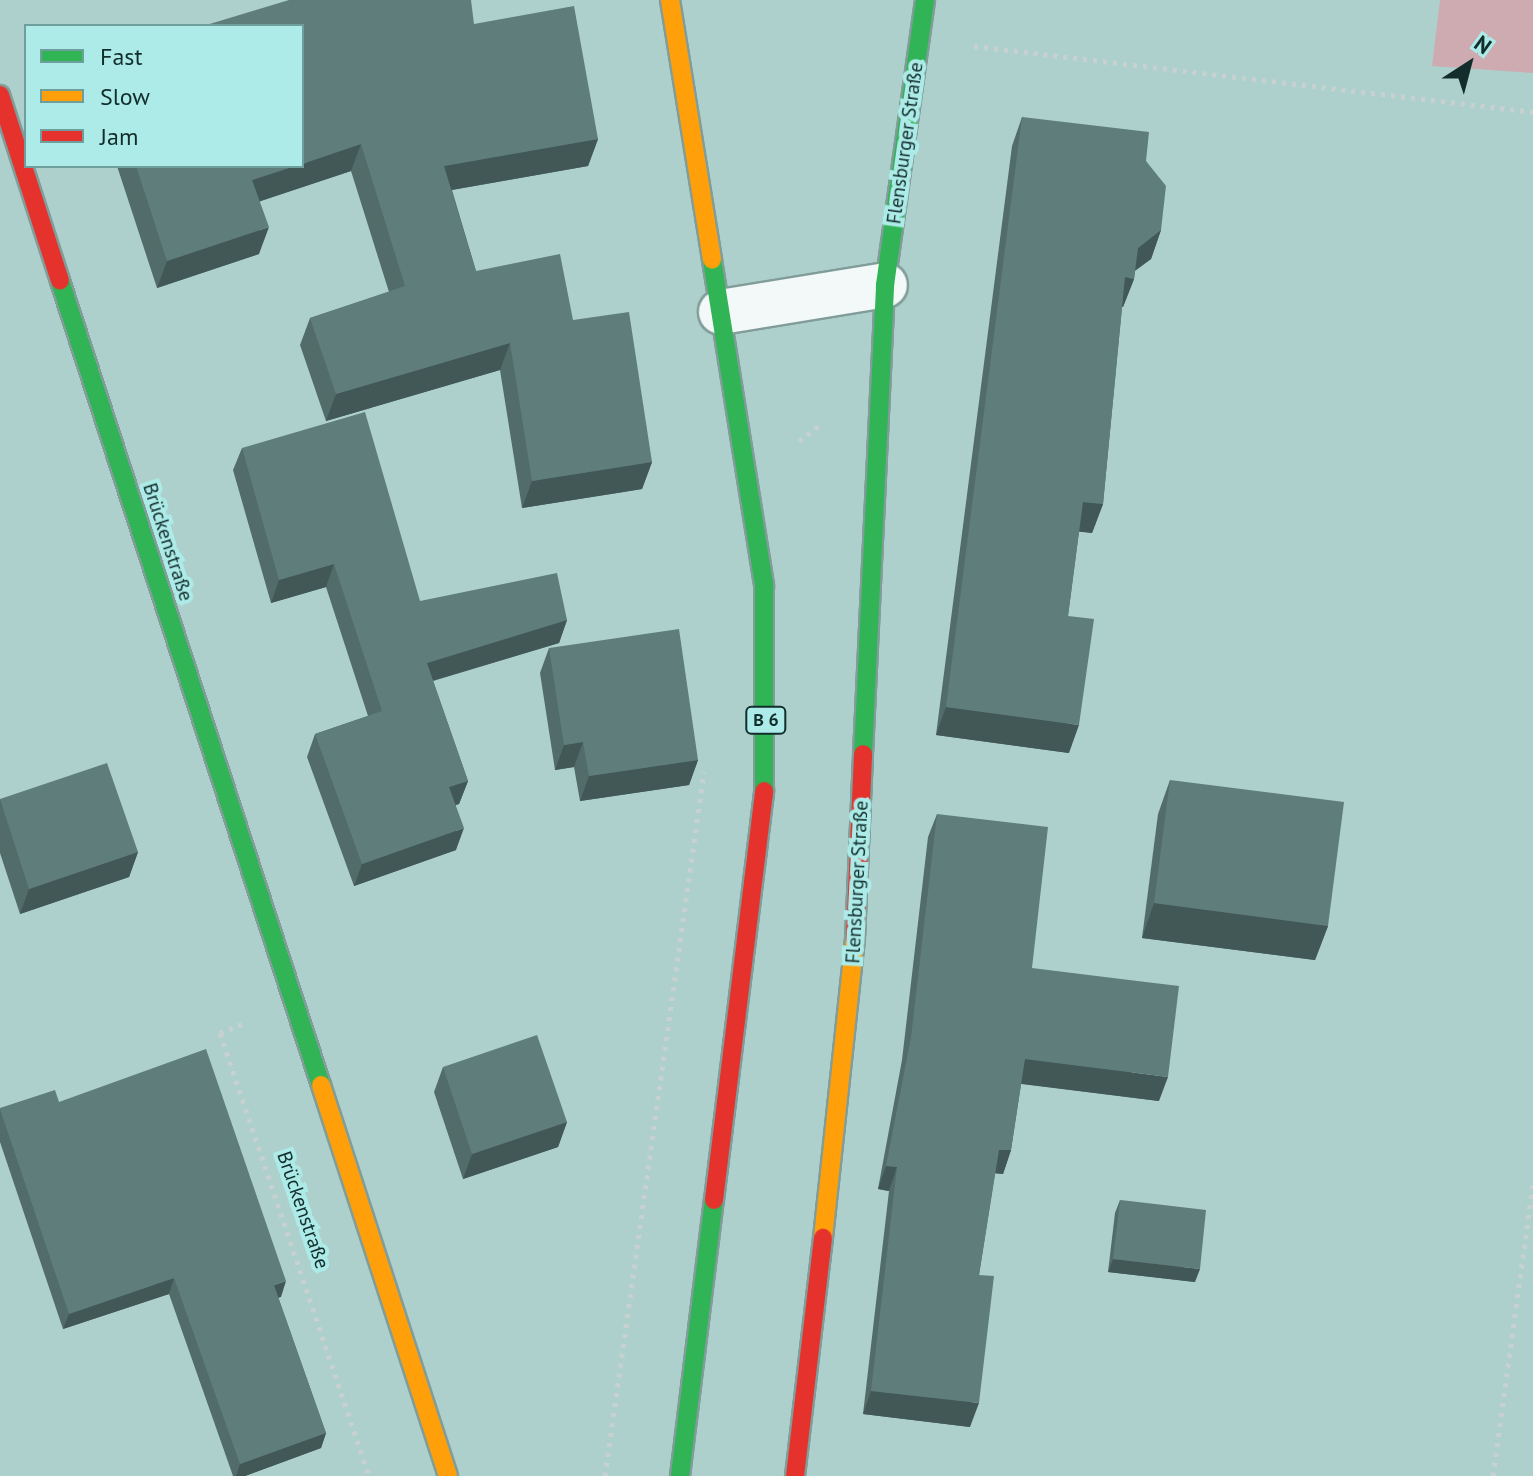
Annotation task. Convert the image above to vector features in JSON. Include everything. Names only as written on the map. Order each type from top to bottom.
[{"type":"street","name":"B 6","points":[[670,0],[764,586],[767,765],[680,1476]]},
{"type":"street","name":"Flensburger Straße","points":[[795,1476],[852,994],[885,285],[925,0]]},
{"type":"street","name":"Brückenstraße","points":[[0,95],[448,1476]]},
{"type":"street","points":[[721,312],[885,285]]},
{"type":"path","points":[[920,39],[1533,112]]},
{"type":"path","points":[[605,1476],[707,754]]},
{"type":"path","name":"Brückenstraße","points":[[294,1003],[220,1033],[369,1476]]},
{"type":"path","points":[[1493,1476],[1533,1185]]},
{"type":"shaded area","points":[[1440,0],[1533,0],[1533,73],[1432,66]]},
{"type":"building","points":[[289,0],[471,0],[474,24],[574,6],[598,139],[444,166],[476,271],[560,254],[573,320],[629,312],[652,462],[532,481],[510,343],[336,394],[310,318],[405,286],[361,144],[304,163],[304,24],[210,24]]},
{"type":"building","points":[[1022,117],[1149,132],[1146,161],[1166,186],[1161,230],[1138,248],[1134,279],[1125,277],[1103,504],[1083,502],[1068,616],[1094,619],[1079,725],[946,707]]},
{"type":"building","points":[[137,168],[289,168],[252,180],[269,227],[167,261]]},
{"type":"building","points":[[365,412],[420,601],[557,573],[567,620],[427,663],[468,781],[449,787],[464,828],[362,864],[315,734],[382,711],[334,564],[279,580],[242,448]]},
{"type":"building","points":[[679,629],[698,760],[589,776],[583,742],[564,745],[549,648]]},
{"type":"building","points":[[107,763],[138,852],[29,889],[0,799]]},
{"type":"building","points":[[1170,780],[1344,802],[1328,926],[1154,903]]},
{"type":"building","points":[[937,814],[1048,827],[1032,968],[1179,986],[1168,1077],[1025,1059],[1011,1150],[999,1150],[979,1275],[994,1276],[979,1403],[871,1391],[897,1167],[886,1166],[911,1037]]},
{"type":"building","points":[[537,1035],[567,1122],[472,1154],[443,1067]]},
{"type":"building","points":[[206,1049],[286,1281],[274,1285],[326,1433],[240,1464],[174,1278],[69,1314],[0,1109],[55,1090],[59,1102]]},
{"type":"building","points":[[1120,1200],[1206,1210],[1200,1269],[1113,1259]]},
{"type":"traffic: fast","points":[[863,754],[885,285],[925,0]]},
{"type":"traffic: fast","points":[[712,260],[764,586],[764,791]]},
{"type":"traffic: fast","points":[[60,281],[321,1085]]},
{"type":"traffic: fast","points":[[680,1476],[714,1200]]},
{"type":"traffic: slow","points":[[670,0],[712,260]]},
{"type":"traffic: slow","points":[[823,1238],[855,939]]},
{"type":"traffic: slow","points":[[321,1085],[448,1476]]},
{"type":"traffic: jam","points":[[0,95],[60,281]]},
{"type":"traffic: jam","points":[[855,939],[863,754]]},
{"type":"traffic: jam","points":[[714,1200],[764,791]]},
{"type":"traffic: jam","points":[[795,1476],[823,1238]]}]
